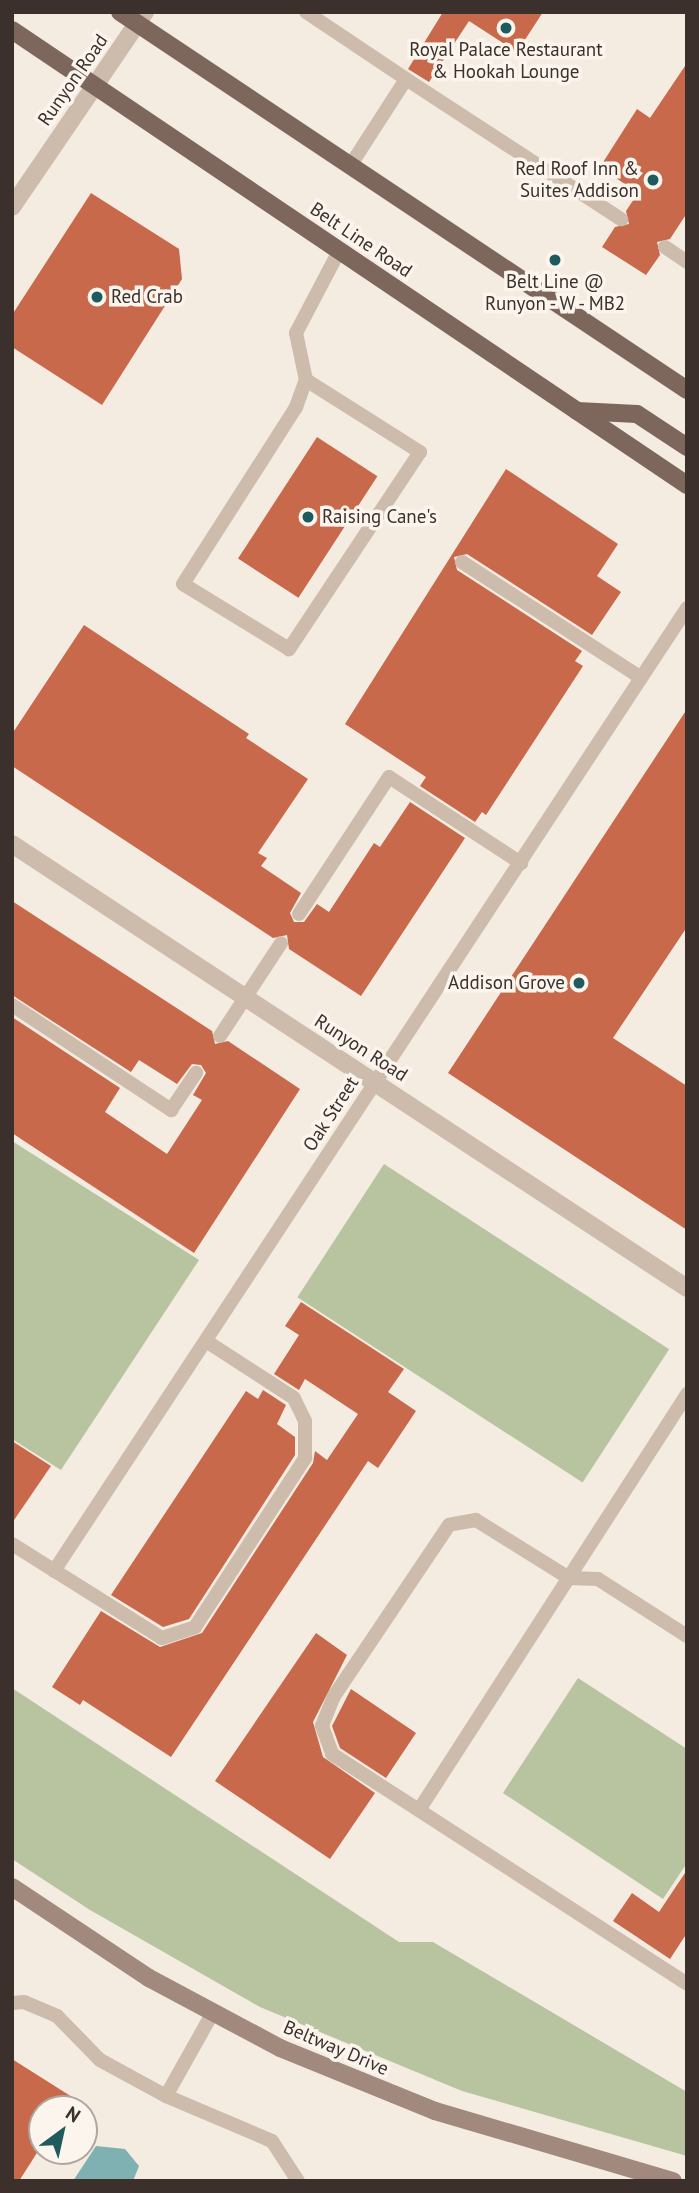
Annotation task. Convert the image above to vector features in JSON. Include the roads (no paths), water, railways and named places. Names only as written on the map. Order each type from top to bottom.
[{"type":"main road","points":[[120,12],[141,18],[350,166],[687,390]]},
{"type":"main road","name":"Belt Line Road","points":[[12,30],[687,485]]},
{"type":"main road","points":[[577,411],[637,414],[687,447]]},
{"type":"street","name":"Runyon Road","points":[[12,207],[141,18]]},
{"type":"street","name":"Runyon Road","points":[[12,844],[687,1288]]},
{"type":"street","name":"Beltway Drive","points":[[12,1887],[212,2014],[280,2048],[435,2111],[673,2181]]},
{"type":"lane","points":[[306,12],[621,219]]},
{"type":"lane","points":[[350,166],[406,79]]},
{"type":"lane","points":[[665,247],[687,262]]},
{"type":"lane","points":[[306,380],[420,452],[289,649],[183,584],[296,407],[306,380],[296,333],[340,251]]},
{"type":"lane","points":[[462,562],[641,678]]},
{"type":"lane","name":"Oak Street","points":[[54,1571],[686,610]]},
{"type":"lane","points":[[299,914],[389,777],[521,863]]},
{"type":"lane","points":[[220,1037],[281,943]]},
{"type":"lane","points":[[12,1004],[171,1110],[196,1073]]},
{"type":"lane","points":[[12,1544],[162,1638],[195,1627],[305,1458],[305,1421],[294,1398],[206,1341]]},
{"type":"lane","points":[[419,1810],[687,1394]]},
{"type":"lane","points":[[687,1636],[598,1579],[569,1578],[476,1520],[449,1525],[334,1696],[322,1726],[332,1755],[687,1984]]},
{"type":"lane","points":[[12,2003],[57,2016],[100,2060],[166,2096],[272,2141],[298,2181]]},
{"type":"lane","points":[[166,2096],[212,2014]]},
{"type":"water","points":[[98,2146],[125,2149],[139,2166],[133,2181],[73,2181],[84,2165],[98,2165]]},
{"type":"place","name":"Royal Palace Restaurant & Hookah Lounge","points":[[506,28]]},
{"type":"place","name":"Red Roof Inn & Suites Addison","points":[[653,180]]},
{"type":"place","name":"Belt Line @ Runyon - W - MB2","points":[[555,260]]},
{"type":"place","name":"Red Crab","points":[[97,297]]},
{"type":"place","name":"Raising Cane's","points":[[308,517]]},
{"type":"place","name":"Addison Grove","points":[[579,983]]}]
